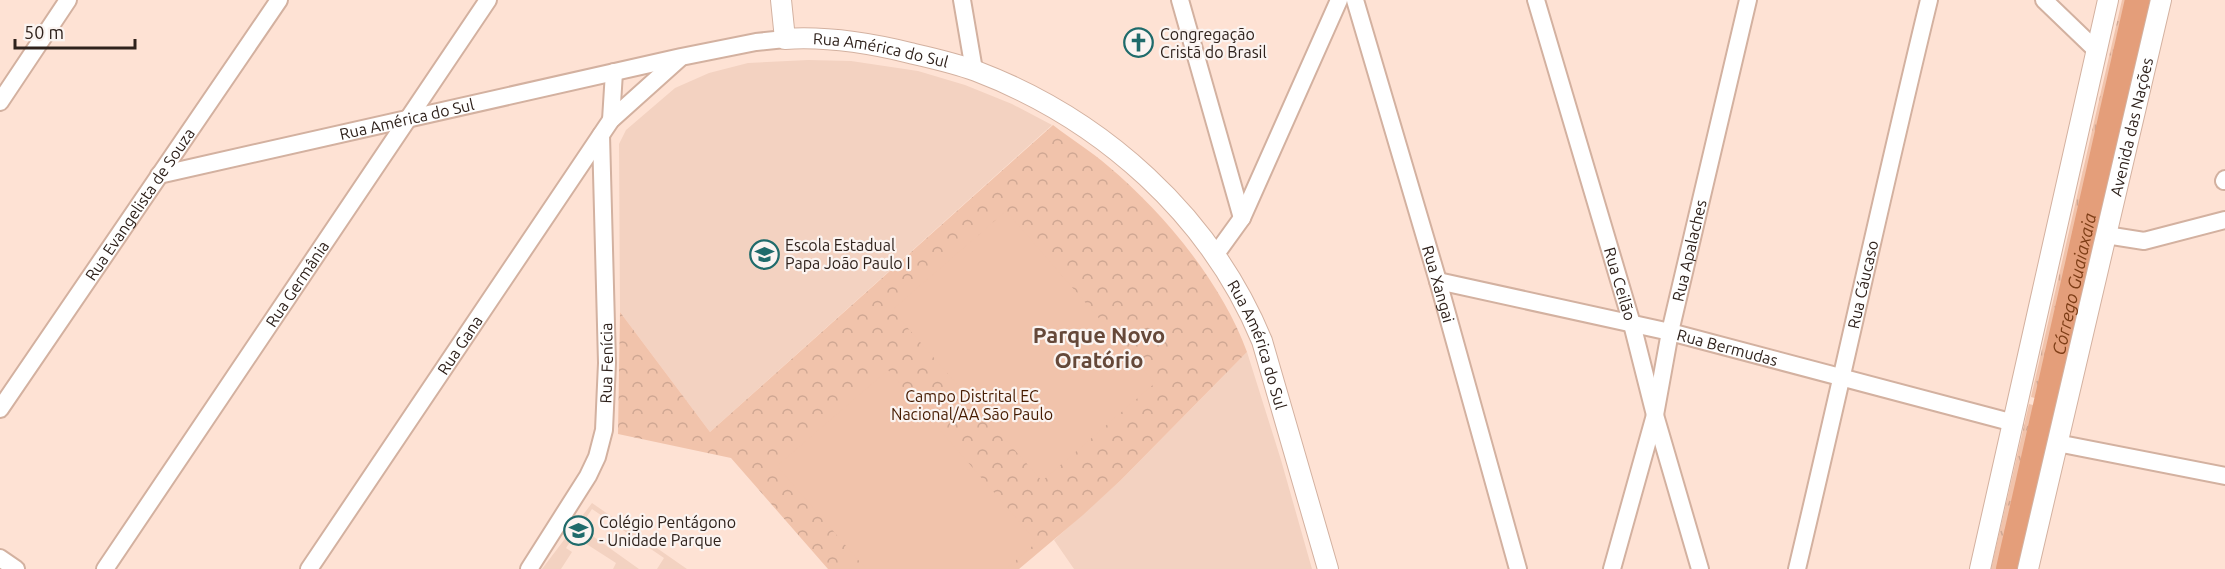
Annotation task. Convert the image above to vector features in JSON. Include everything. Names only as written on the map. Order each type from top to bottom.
[{"type":"main road","points":[[1980,569],[2108,0]]},
{"type":"main road","name":"Avenida das Nações","points":[[2028,569],[2160,0]]},
{"type":"main road","points":[[781,1],[793,18],[812,37]]},
{"type":"main road","points":[[781,1],[785,39]]},
{"type":"main road","name":"Rua América do Sul","points":[[785,39],[812,37],[875,44],[974,70],[1022,90],[1062,111],[1129,160],[1158,187],[1216,254],[1239,293],[1262,341],[1328,569]]},
{"type":"street","points":[[0,102],[68,0]]},
{"type":"street","name":"Rua Evangelista de Souza","points":[[0,409],[279,0]]},
{"type":"street","name":"Rua Germânia","points":[[105,569],[488,0]]},
{"type":"street","points":[[962,0],[974,70]]},
{"type":"street","points":[[1180,0],[1242,218]]},
{"type":"street","points":[[1216,254],[1242,218],[1339,0]]},
{"type":"street","name":"Rua Xangai","points":[[1355,0],[1438,281],[1518,569]]},
{"type":"street","name":"Rua Ceilão","points":[[1536,0],[1632,324],[1655,415],[1700,569]]},
{"type":"street","name":"Rua Apalaches","points":[[1612,569],[1655,415],[1670,332],[1748,0]]},
{"type":"street","name":"Rua Cáucaso","points":[[1797,569],[1929,0]]},
{"type":"street","points":[[2044,0],[2096,50]]},
{"type":"street","name":"Rua América do Sul","points":[[159,175],[681,57],[756,42],[785,39]]},
{"type":"street","name":"Rua Gana","points":[[309,569],[611,120],[681,57]]},
{"type":"street","points":[[611,120],[614,72]]},
{"type":"street","name":"Rua Fenícia","points":[[529,569],[588,476],[597,457],[604,430],[607,363],[601,135]]},
{"type":"street","points":[[2106,235],[2144,241],[2225,220]]},
{"type":"street","name":"Rua Bermudas","points":[[1438,281],[1670,332],[2014,423]]},
{"type":"street","points":[[2057,443],[2225,476]]},
{"type":"street","points":[[0,558],[16,569]]},
{"type":"shaded area","name":"Escola Estadual Papa João Paulo I","points":[[808,60],[851,61],[918,71],[965,85],[1012,104],[1052,125],[710,432],[620,312],[619,144],[626,130],[675,88],[709,73],[748,63]]},
{"type":"shaded area","points":[[1247,352],[1312,569],[1074,569],[1054,540],[1121,480]]},
{"type":"shaded area","name":"Colégio Pentágono - Unidade Parque","points":[[592,503],[687,569],[657,569],[664,558],[592,509],[580,527],[639,569],[613,569],[616,563],[574,536],[566,548],[572,552],[561,569],[542,569]]},
{"type":"green space","points":[[2122,0],[2133,0],[2042,400],[2031,397]]},
{"type":"green space","name":"Campo Distrital EC Nacional/AA São Paulo","points":[[1053,125],[1108,166],[1170,227],[1223,300],[1247,352],[1121,480],[1019,569],[828,569],[731,458],[618,434],[620,312],[710,432]]},
{"type":"green space","points":[[1006,211],[1155,383],[1042,481],[892,310]]},
{"type":"green space","points":[[888,370],[1037,542],[1006,569],[866,569],[777,466]]},
{"type":"green space","points":[[2029,404],[2041,407],[2004,569],[1991,569]]},
{"type":"waterway","name":"Córrego Guaiaxaia","points":[[2010,569],[2139,0]]},
{"type":"place","name":"Congregação Cristã do Brasil","points":[[1139,43]]},
{"type":"place","name":"Escola Estadual Papa João Paulo I","points":[[764,254]]},
{"type":"place","name":"Colégio Pentágono - Unidade Parque","points":[[578,531]]},
{"type":"district","name":"Parque Novo Oratório","points":[[1099,348]]}]
